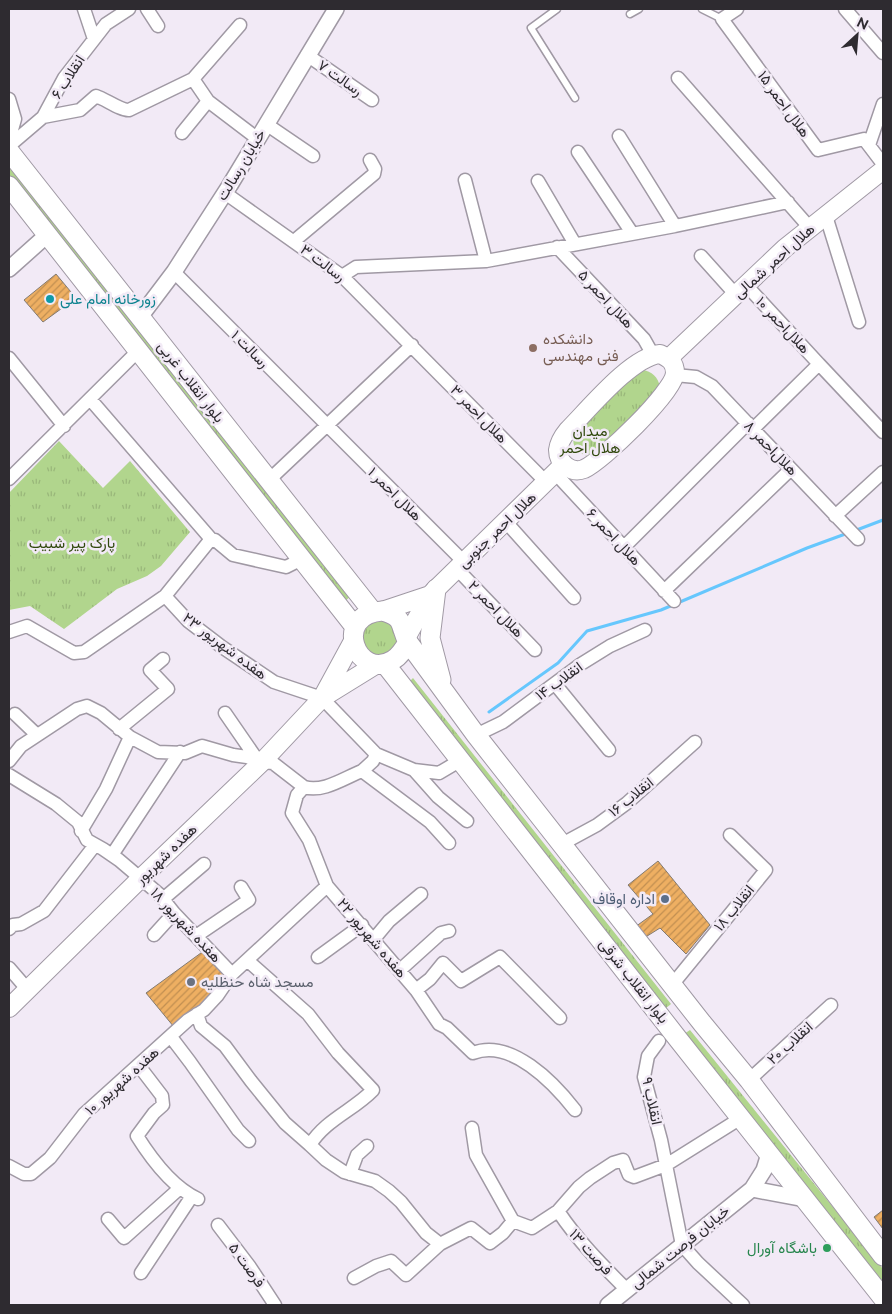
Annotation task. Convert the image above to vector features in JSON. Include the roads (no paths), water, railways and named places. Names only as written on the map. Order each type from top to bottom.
[{"type":"main road","name":"بلوار انقلاب غربی","points":[[9,151],[269,480],[378,612]]},
{"type":"main road","name":"هلال احمر شمالی","points":[[661,356],[741,290],[785,248],[881,173]]},
{"type":"main road","name":"بلوار انقلاب غربی","points":[[9,186],[302,559],[354,634]]},
{"type":"main road","points":[[661,356],[674,364],[675,375],[656,404],[597,461],[582,470],[571,469],[555,473],[559,458],[558,449],[562,438],[628,370],[661,356]]},
{"type":"main road","name":"هلال احمر جنوبی","points":[[407,640],[433,592],[555,473]]},
{"type":"main road","points":[[433,592],[430,638],[444,689]]},
{"type":"main road","name":"هلال احمر جنوبی","points":[[378,612],[433,592]]},
{"type":"main road","points":[[378,612],[389,613],[400,622],[407,640],[400,654],[394,660],[381,664],[366,661],[361,657],[357,652],[354,634],[359,620],[366,615],[378,612]]},
{"type":"main road","name":"هفده شهریور","points":[[9,1008],[140,878],[262,762],[322,698],[354,634]]},
{"type":"main road","name":"بلوار انقلاب شرقی","points":[[407,640],[476,735],[749,1080],[883,1256]]},
{"type":"main road","name":"هفده شهریور","points":[[322,698],[381,664]]},
{"type":"main road","name":"بلوار انقلاب شرقی","points":[[381,664],[461,760],[883,1298]]},
{"type":"main road","points":[[656,1010],[663,1013],[673,1012],[676,989]]},
{"type":"main road","points":[[678,1039],[683,1026],[702,1023]]},
{"type":"street","points":[[84,9],[94,38]]},
{"type":"street","name":"انقلاب ۶","points":[[9,146],[43,117],[64,78],[106,24],[129,9]]},
{"type":"street","points":[[146,9],[158,26]]},
{"type":"street","name":"خیابان رسالت","points":[[140,317],[174,272],[226,192],[336,9]]},
{"type":"street","points":[[722,18],[737,9]]},
{"type":"street","points":[[845,9],[883,53]]},
{"type":"street","name":"هلال احمر ۱۵","points":[[722,18],[818,150],[864,139],[869,145]]},
{"type":"street","points":[[43,117],[80,110],[96,96],[125,111],[193,79],[240,25]]},
{"type":"street","name":"رسالت ۷","points":[[307,55],[372,100]]},
{"type":"street","points":[[678,78],[810,228]]},
{"type":"street","points":[[193,79],[208,101],[258,139]]},
{"type":"street","points":[[9,99],[15,119],[9,140]]},
{"type":"street","points":[[182,133],[208,101]]},
{"type":"street","points":[[881,173],[869,145],[883,104]]},
{"type":"street","points":[[266,124],[313,156]]},
{"type":"street","points":[[619,136],[675,226]]},
{"type":"street","points":[[578,152],[632,233]]},
{"type":"street","points":[[294,241],[374,174],[375,169],[370,160]]},
{"type":"street","points":[[465,180],[486,261]]},
{"type":"street","points":[[538,181],[575,244]]},
{"type":"street","name":"رسالت ۳","points":[[226,192],[342,276],[412,345]]},
{"type":"street","points":[[342,276],[356,267],[486,261],[675,226],[788,202]]},
{"type":"street","points":[[826,216],[859,322]]},
{"type":"street","points":[[9,269],[47,235]]},
{"type":"street","name":"هلال احمر ۵","points":[[557,247],[661,356]]},
{"type":"street","name":"هلال‌احمر ۱۰","points":[[623,548],[750,426],[818,364],[741,290],[701,256]]},
{"type":"street","name":"رسالت ۱","points":[[174,272],[326,425]]},
{"type":"street","points":[[269,480],[412,345]]},
{"type":"street","name":"هلال احمر ۳","points":[[412,345],[555,473]]},
{"type":"street","points":[[9,479],[138,351]]},
{"type":"street","points":[[9,358],[64,426]]},
{"type":"street","points":[[818,364],[883,432]]},
{"type":"street","name":"هلال‌احمر ۸","points":[[675,375],[696,377],[712,386],[858,540]]},
{"type":"street","points":[[90,399],[211,539],[215,540],[233,555],[286,567],[302,559]]},
{"type":"street","name":"هلال احمر ۱","points":[[326,425],[461,566]]},
{"type":"street","points":[[664,591],[791,469]]},
{"type":"street","points":[[836,516],[883,472]]},
{"type":"street","name":"هلال احمر ۶","points":[[555,473],[623,548],[674,600]]},
{"type":"street","points":[[506,522],[574,598]]},
{"type":"street","points":[[9,632],[27,626],[74,653],[84,652],[165,596],[211,539]]},
{"type":"street","name":"هلال احمر ۲","points":[[461,566],[535,650]]},
{"type":"street","name":"هفده شهریور ۲۳","points":[[165,596],[188,621],[222,647],[274,682],[322,698]]},
{"type":"street","name":"انقلاب ۱۴","points":[[476,735],[503,722],[581,664],[610,646],[645,630]]},
{"type":"street","points":[[119,729],[168,689],[150,670],[163,659]]},
{"type":"street","points":[[555,684],[609,750]]},
{"type":"street","points":[[322,698],[376,754],[414,770],[439,773],[461,760]]},
{"type":"street","points":[[9,761],[21,746],[77,709],[87,706],[101,713],[130,737],[158,752],[185,753],[202,746],[262,762],[273,763],[304,787],[313,790],[328,786],[362,771],[376,754]]},
{"type":"street","points":[[225,713],[254,755],[262,762]]},
{"type":"street","points":[[15,714],[37,735]]},
{"type":"street","points":[[81,831],[106,789],[130,737]]},
{"type":"street","name":"انقلاب ۱۶","points":[[562,844],[597,824],[627,803],[695,742]]},
{"type":"street","points":[[112,855],[180,752]]},
{"type":"street","points":[[414,770],[438,797],[467,821]]},
{"type":"street","points":[[362,771],[430,822],[449,843]]},
{"type":"street","name":"هفده شهریور ۱۸","points":[[9,775],[56,804],[78,822],[87,840],[112,855],[163,899],[232,974]]},
{"type":"street","name":"هفده شهریور ۲۲","points":[[304,787],[297,795],[292,813],[309,840],[327,886],[400,970],[416,990],[438,1024],[447,1028],[473,1053],[494,1049],[510,1054],[557,1087],[575,1110]]},
{"type":"street","name":"انقلاب ۱۸","points":[[676,989],[766,870],[730,834]]},
{"type":"street","points":[[9,929],[13,925],[21,924],[44,911],[96,845]]},
{"type":"street","points":[[163,899],[204,864]]},
{"type":"street","name":"هفده شهریور ۲۲","points":[[232,974],[327,886]]},
{"type":"street","points":[[196,936],[249,900],[241,887]]},
{"type":"street","points":[[374,939],[389,921],[421,894]]},
{"type":"street","points":[[154,935],[174,912]]},
{"type":"street","points":[[318,957],[362,925]]},
{"type":"street","points":[[400,970],[441,933],[449,932]]},
{"type":"street","name":"هفده شهریور ۲۲","points":[[416,990],[430,979],[443,963],[461,981],[500,957],[560,1018]]},
{"type":"street","points":[[247,960],[308,1014],[338,1053],[373,1090],[364,1099],[327,1126],[315,1137],[310,1145]]},
{"type":"street","points":[[9,968],[28,990]]},
{"type":"street","name":"هفده شهریور ۱۰","points":[[9,1166],[24,1174],[31,1174],[50,1158],[84,1114],[188,1020],[204,1010],[217,996],[232,974]]},
{"type":"street","name":"انقلاب ۲۰","points":[[749,1080],[831,1005]]},
{"type":"street","points":[[198,1014],[201,1026],[225,1046],[285,1123],[326,1160],[344,1172],[375,1181],[389,1190],[426,1233],[440,1244]]},
{"type":"street","points":[[171,1037],[238,1130],[249,1142]]},
{"type":"street","name":"انقلاب ۹","points":[[659,1041],[648,1056],[644,1077],[666,1165],[682,1245]]},
{"type":"street","points":[[139,1066],[162,1096],[163,1105],[154,1113],[137,1136],[158,1164],[180,1188],[195,1198],[141,1273]]},
{"type":"street","points":[[472,1128],[476,1154],[513,1221],[532,1228],[558,1211],[580,1186],[613,1163],[623,1160],[630,1174],[634,1177],[666,1165],[741,1118]]},
{"type":"street","points":[[350,1174],[357,1155],[367,1146]]},
{"type":"street","points":[[769,1154],[764,1170],[752,1189],[805,1199]]},
{"type":"street","points":[[108,1219],[124,1238],[180,1188]]},
{"type":"street","name":"خیابان فرصت شمالی","points":[[608,1305],[752,1189]]},
{"type":"street","name":"فرصت ۱۳","points":[[558,1211],[587,1251],[627,1290]]},
{"type":"street","points":[[354,1278],[376,1266],[391,1261],[406,1275],[440,1244],[471,1228],[490,1243],[503,1233],[513,1221]]},
{"type":"street","name":"فرصت ۵","points":[[218,1225],[250,1267],[275,1305]]},
{"type":"street","points":[[682,1245],[698,1263],[743,1305]]},
{"type":"lane","points":[[557,9],[531,28],[575,98]]},
{"type":"lane","points":[[630,14],[639,9]]},
{"type":"lane","points":[[702,9],[722,18]]},
{"type":"waterway","points":[[854,531],[883,520]]},
{"type":"waterway","points":[[489,712],[558,663],[587,631],[661,610],[807,548],[848,533]]},
{"type":"place","name":"زورخانه امام علی","points":[[50,299]]},
{"type":"place","name":"دانشکده فنی مهندسی","points":[[533,348]]},
{"type":"place","name":"اداره اوقاف","points":[[665,899]]},
{"type":"place","name":"مسجد شاه حنظلیه","points":[[191,982]]},
{"type":"place","name":"باشگاه آورال","points":[[827,1248]]},
{"type":"park label","name":"میدان هلال احمر","points":[[590,440]]},
{"type":"park label","name":"پارک پیر شبیب","points":[[72,543]]}]
